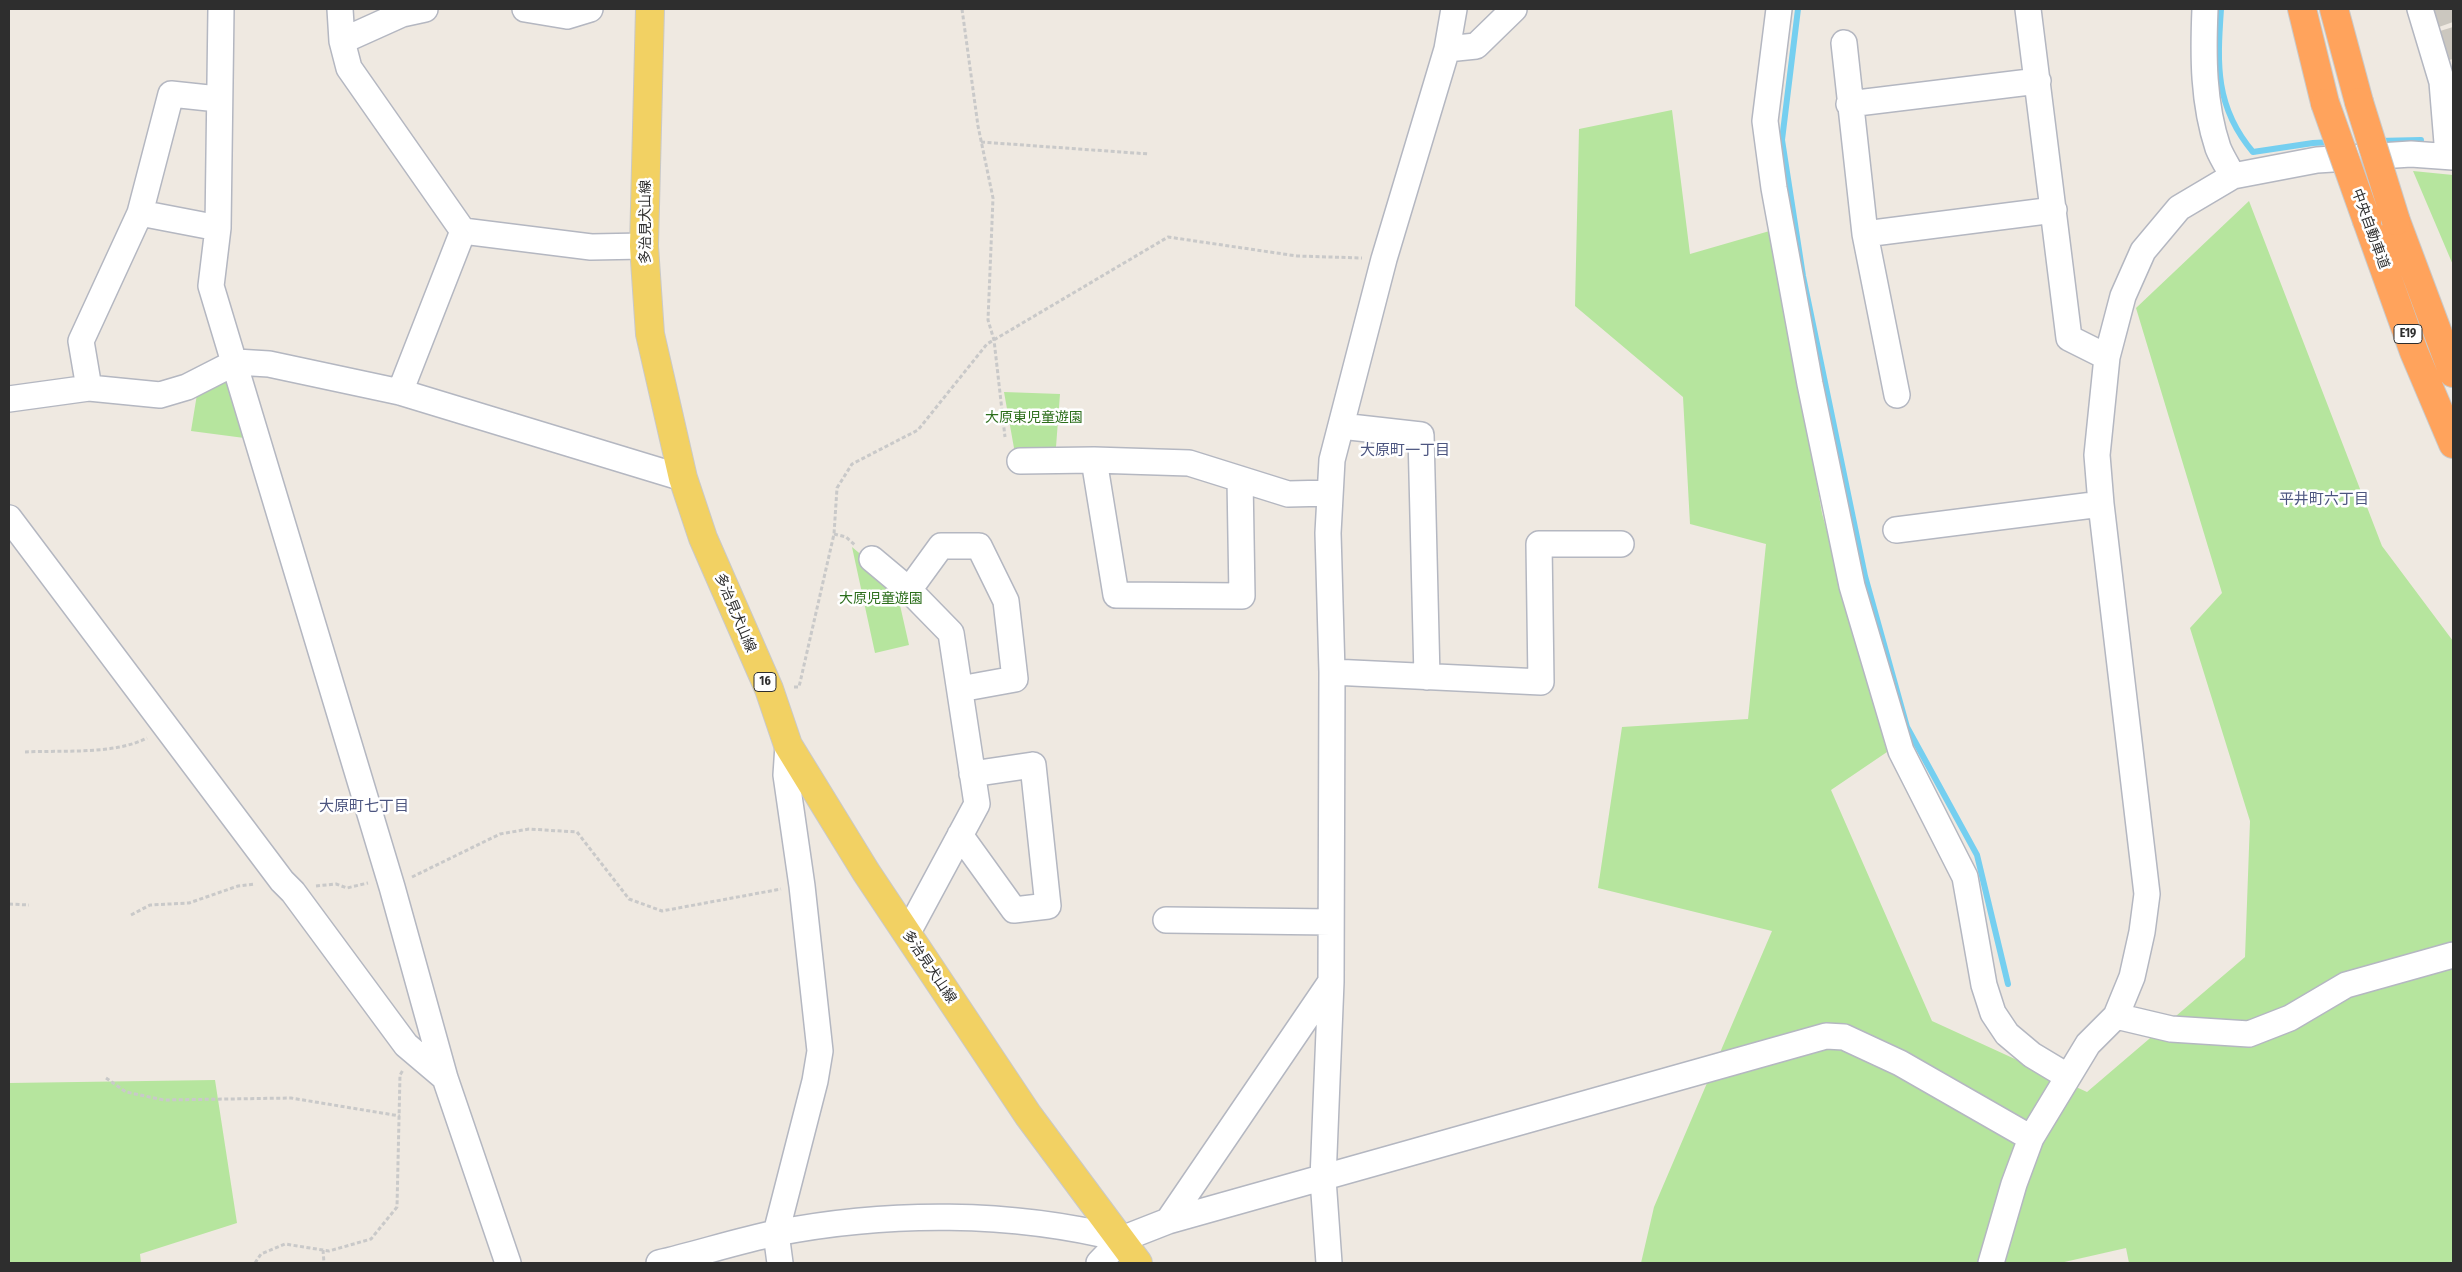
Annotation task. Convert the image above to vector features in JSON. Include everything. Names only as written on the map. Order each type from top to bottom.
[{"type":"highway","name":"中央自動車道","points":[[2302,9],[2325,103],[2414,352],[2453,444]]},
{"type":"highway","name":"中央自動車道","points":[[2334,9],[2359,102],[2396,221],[2453,373]]},
{"type":"main road","name":"多治見犬山線","points":[[650,9],[644,246],[650,334],[683,478],[703,538],[769,690],[788,746],[866,872],[1028,1115],[1138,1263]]},
{"type":"street","points":[[221,9],[218,99],[218,228],[211,286],[236,362],[391,882],[445,1078],[508,1263]]},
{"type":"street","points":[[340,9],[342,41],[349,68],[463,231],[591,247],[644,246]]},
{"type":"street","points":[[342,41],[402,14],[425,9]]},
{"type":"street","points":[[525,9],[567,16],[590,9]]},
{"type":"street","points":[[1328,1263],[1323,1179],[1331,982],[1332,672],[1328,533],[1332,460],[1384,259],[1447,49],[1454,9]]},
{"type":"street","points":[[1447,49],[1476,46],[1514,9]]},
{"type":"street","points":[[1780,9],[1765,121],[1774,188],[1852,586],[1901,751],[1965,877],[1984,985],[1993,1013],[2008,1034],[2026,1050],[2067,1076]]},
{"type":"street","points":[[2028,9],[2069,338],[2107,358]]},
{"type":"street","points":[[2205,9],[2203,60],[2208,106],[2219,149],[2233,176]]},
{"type":"street","points":[[1991,1263],[2014,1184],[2031,1138],[2088,1044],[2116,1016],[2132,977],[2142,932],[2146,894],[2097,455],[2107,358],[2123,296],[2143,251],[2179,208],[2233,176],[2317,160],[2411,154],[2450,156],[2442,82],[2420,9]]},
{"type":"street","points":[[1844,43],[1849,104],[1865,234],[1897,395]]},
{"type":"street","points":[[1849,104],[2038,81]]},
{"type":"street","points":[[89,388],[81,341],[140,213],[171,94],[218,99]]},
{"type":"street","points":[[1865,234],[2054,210]]},
{"type":"street","points":[[140,213],[218,228]]},
{"type":"street","points":[[400,392],[463,231]]},
{"type":"street","points":[[9,399],[89,388],[160,394],[187,387],[236,362],[268,364],[400,392],[683,478]]},
{"type":"street","points":[[1341,426],[1420,435],[1427,677]]},
{"type":"street","points":[[1020,461],[1094,460],[1189,463],[1288,494],[1330,493]]},
{"type":"street","points":[[1094,460],[1116,595],[1242,596],[1240,479]]},
{"type":"street","points":[[1896,530],[2101,504]]},
{"type":"street","points":[[9,518],[414,1053],[445,1078]]},
{"type":"street","points":[[1332,672],[1541,682],[1539,544],[1621,544]]},
{"type":"street","points":[[909,590],[941,546],[979,546],[1006,601],[1015,679],[960,689]]},
{"type":"street","points":[[872,559],[909,590],[952,632],[976,804],[907,934]]},
{"type":"street","points":[[780,1263],[776,1233],[815,1081],[820,1051],[802,886],[786,775],[788,746]]},
{"type":"street","points":[[960,835],[1014,910],[1048,906],[1033,765],[972,774]]},
{"type":"street","points":[[1166,920],[1331,922]]},
{"type":"street","points":[[2116,1016],[2171,1029],[2249,1034],[2290,1018],[2346,985],[2453,955]]},
{"type":"street","points":[[1168,1221],[1331,982]]},
{"type":"street","points":[[1099,1263],[1122,1239],[1168,1221],[1323,1179],[1826,1036],[1844,1037],[1883,1055],[2031,1138]]},
{"type":"street","points":[[659,1263],[776,1233],[886,1219],[940,1218],[1032,1222],[1090,1231],[1122,1239]]},
{"type":"path","points":[[962,9],[981,142],[993,198],[988,320],[994,340],[1006,437]]},
{"type":"path","points":[[981,142],[1149,154]]},
{"type":"path","points":[[769,690],[799,687],[834,534],[837,488],[852,464],[918,430],[987,344],[1168,237],[1297,256],[1384,259]]},
{"type":"path","points":[[24,752],[111,748],[136,744],[167,728]]},
{"type":"path","points":[[131,915],[150,905],[189,903],[238,886],[336,884],[347,888],[391,882],[500,834],[529,828],[577,832],[629,899],[662,911],[802,886]]},
{"type":"path","points":[[9,904],[29,905]]},
{"type":"path","points":[[255,1263],[262,1254],[284,1244],[329,1251],[371,1239],[397,1207],[400,1075],[414,1053]]},
{"type":"path","points":[[106,1078],[126,1092],[164,1100],[291,1098],[400,1116]]},
{"type":"path","points":[[323,1250],[324,1263]]},
{"type":"green space","points":[[1672,110],[1690,254],[1773,230],[1822,513],[1887,752],[1831,790],[1932,1021],[2087,1092],[2245,957],[2250,821],[2190,628],[2222,593],[2136,308],[2249,201],[2382,546],[2453,641],[2453,1263],[2129,1263],[2126,1248],[2060,1263],[1641,1263],[1654,1207],[1772,931],[1598,888],[1622,727],[1748,719],[1766,544],[1690,524],[1683,397],[1575,306],[1579,129]]},
{"type":"green space","points":[[2413,171],[2453,175],[2453,265]]},
{"type":"green space","points":[[234,373],[252,439],[191,431],[198,388]]},
{"type":"green space","name":"大原東児童遊園","points":[[1004,392],[1060,394],[1056,447],[1014,448]]},
{"type":"green space","name":"大原児童遊園","points":[[852,547],[895,583],[909,645],[875,653]]},
{"type":"green space","points":[[215,1080],[237,1223],[140,1254],[141,1263],[9,1263],[9,1083]]},
{"type":"building","points":[[2433,9],[2453,9],[2453,22],[2439,27]]},
{"type":"building","points":[[2453,27],[2453,59],[2449,60],[2440,31]]},
{"type":"waterway","points":[[1798,9],[1782,140],[1803,276],[1865,576],[1907,727],[1977,855],[2008,984]]},
{"type":"waterway","points":[[2221,9],[2219,49],[2221,85],[2231,119],[2253,152],[2333,142]]},
{"type":"waterway","points":[[2377,141],[2421,140]]},
{"type":"district","name":"大原町一丁目","points":[[1405,451]]},
{"type":"district","name":"平井町六丁目","points":[[2324,500]]},
{"type":"district","name":"大原町七丁目","points":[[364,807]]}]
